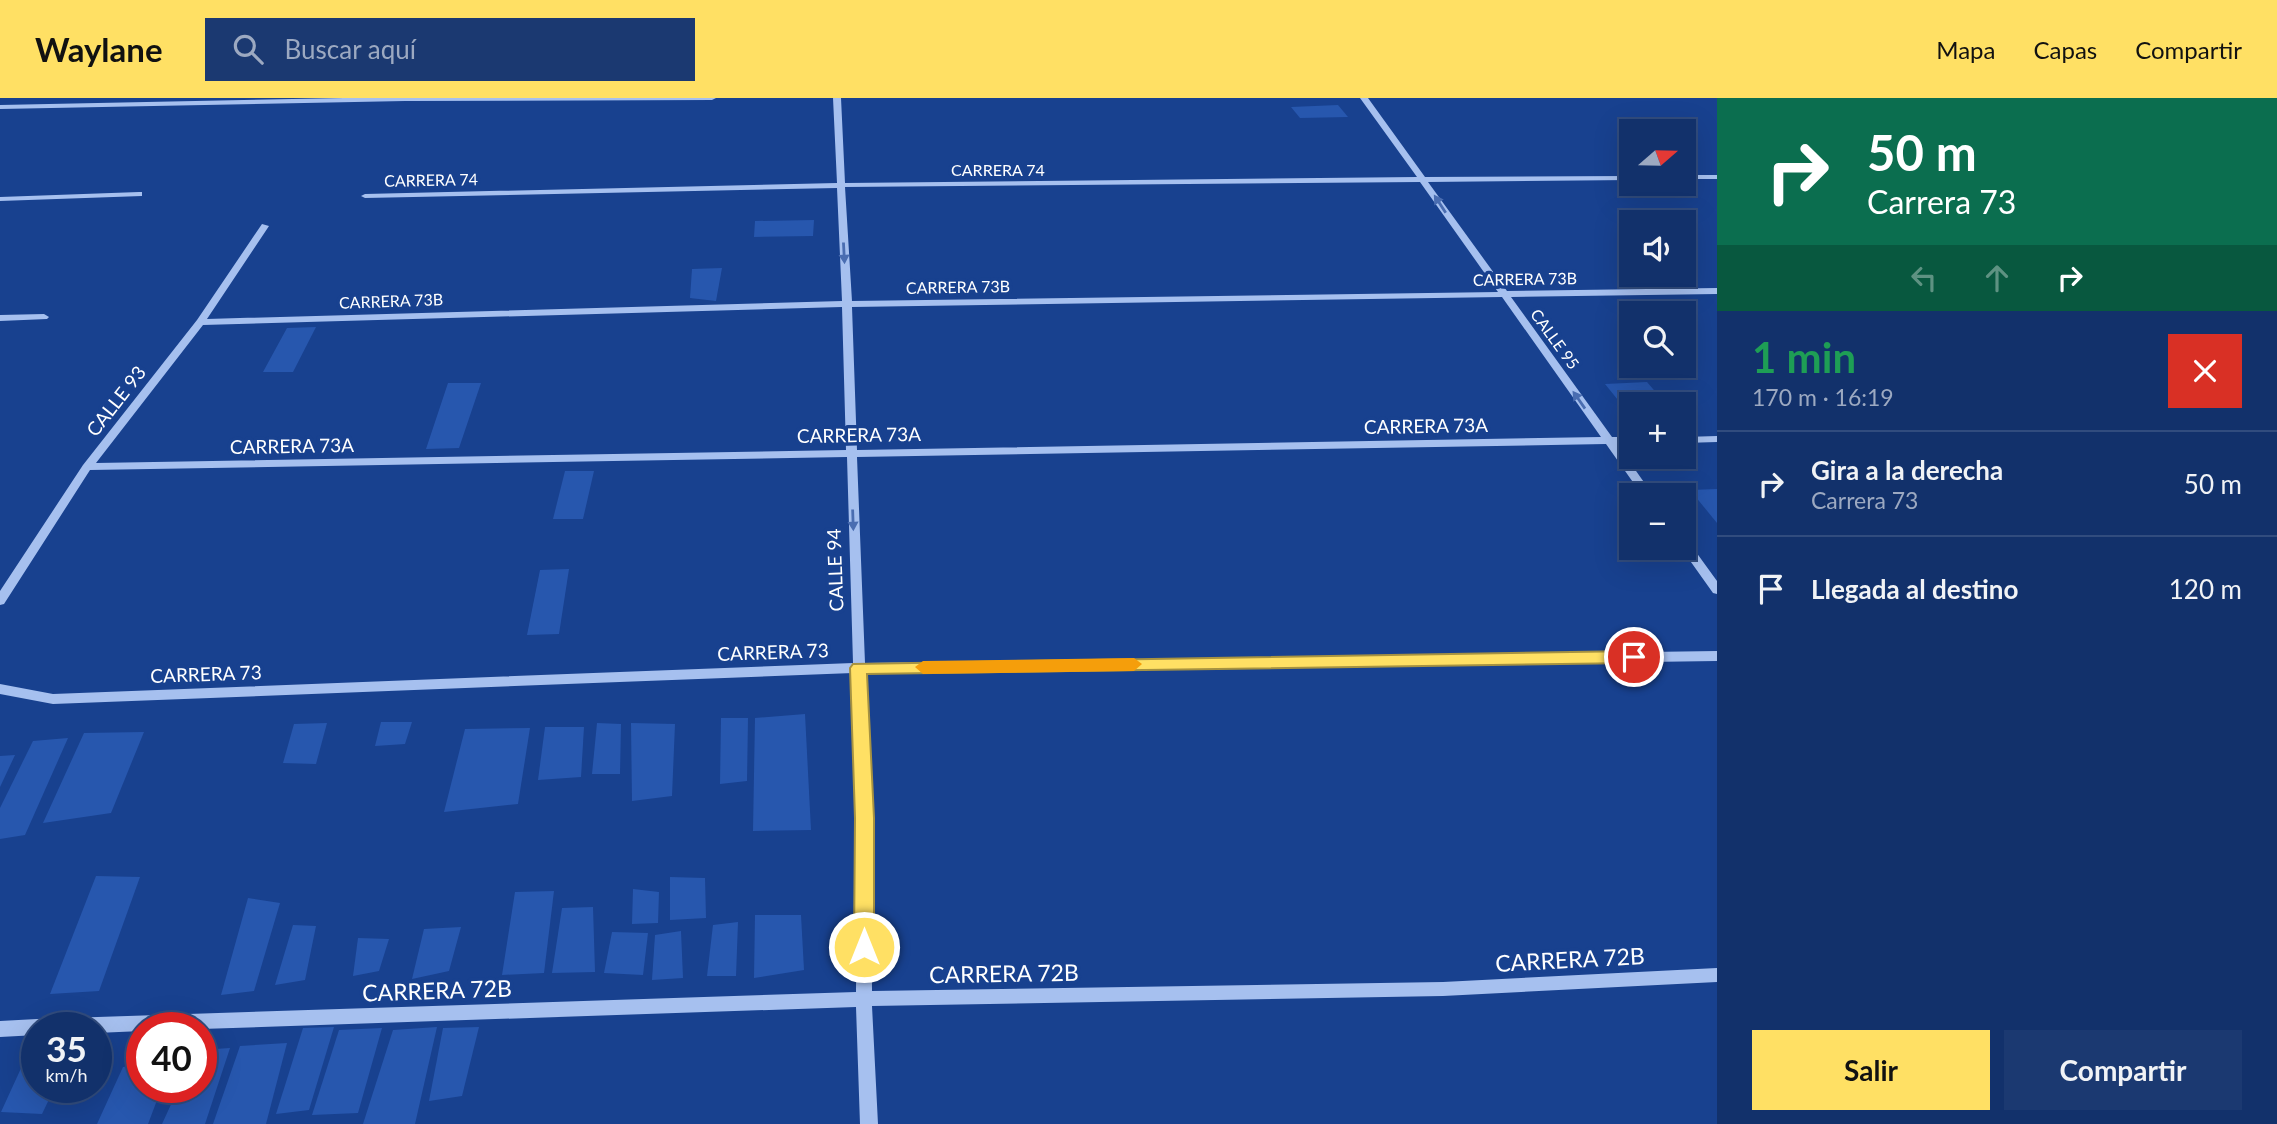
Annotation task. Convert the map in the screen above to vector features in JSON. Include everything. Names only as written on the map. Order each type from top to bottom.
[{"type":"street","points":[[0,107],[405,99],[712,98]]},
{"type":"street","name":"CALLE 94","points":[[836,98],[847,304],[864,818],[864,999],[869,1124]]},
{"type":"street","name":"CALLE 95","points":[[1364,98],[1639,483]]},
{"type":"street","points":[[1696,177],[1717,177]]},
{"type":"street","name":"CARRERA 74","points":[[365,196],[841,185],[1619,178]]},
{"type":"street","points":[[0,199],[139,194]]},
{"type":"street","name":"CALLE 93","points":[[0,601],[87,467],[200,322],[265,226]]},
{"type":"street","name":"CARRERA 73B","points":[[200,322],[847,304],[1717,291]]},
{"type":"street","points":[[0,318],[44,317]]},
{"type":"street","points":[[1696,440],[1717,439]]},
{"type":"street","name":"CARRERA 73A","points":[[87,467],[1619,441]]},
{"type":"street","points":[[1695,560],[1717,590]]},
{"type":"street","name":"CARRERA 73","points":[[0,689],[53,699],[859,668],[1717,656]]},
{"type":"street","name":"CARRERA 72B","points":[[112,1025],[864,999],[1443,989],[1717,975]]},
{"type":"street","name":"CARRERA 72B","points":[[0,1029],[21,1028]]},
{"type":"building","points":[[1338,105],[1348,117],[1300,118],[1291,107]]},
{"type":"building","points":[[814,220],[813,236],[754,237],[755,221]]},
{"type":"building","points":[[722,268],[716,301],[690,298],[692,269]]},
{"type":"building","points":[[316,327],[293,372],[263,372],[287,328]]},
{"type":"building","points":[[1647,382],[1656,392],[1619,392],[1619,401],[1605,384]]},
{"type":"building","points":[[448,383],[481,383],[459,448],[426,449]]},
{"type":"building","points":[[565,471],[594,471],[583,519],[553,519]]},
{"type":"building","points":[[1717,489],[1717,523],[1696,497],[1696,490]]},
{"type":"building","points":[[569,569],[559,634],[527,635],[540,570]]},
{"type":"building","points":[[805,714],[811,830],[753,831],[755,718]]},
{"type":"building","points":[[721,718],[748,718],[747,781],[720,784]]},
{"type":"building","points":[[381,722],[412,722],[405,744],[375,746]]},
{"type":"building","points":[[327,723],[316,764],[283,763],[294,724]]},
{"type":"building","points":[[597,723],[621,724],[620,774],[592,774]]},
{"type":"building","points":[[631,723],[675,724],[672,796],[632,801]]},
{"type":"building","points":[[545,727],[584,727],[581,777],[538,780]]},
{"type":"building","points":[[530,728],[518,804],[444,812],[465,729]]},
{"type":"building","points":[[144,732],[111,813],[43,823],[84,733]]},
{"type":"building","points":[[68,738],[25,835],[0,839],[0,808],[33,741]]},
{"type":"building","points":[[15,755],[0,787],[0,756]]},
{"type":"building","points":[[96,876],[140,877],[99,991],[50,994]]},
{"type":"building","points":[[670,877],[705,878],[706,918],[670,920]]},
{"type":"building","points":[[633,889],[659,892],[658,923],[632,924]]},
{"type":"building","points":[[554,891],[544,973],[502,975],[515,892]]},
{"type":"building","points":[[248,898],[280,903],[254,991],[221,995]]},
{"type":"building","points":[[593,907],[595,972],[552,973],[562,908]]},
{"type":"building","points":[[755,915],[801,915],[804,970],[754,978]]},
{"type":"building","points":[[738,922],[736,976],[707,976],[713,925]]},
{"type":"building","points":[[293,925],[316,926],[305,980],[275,985]]},
{"type":"building","points":[[461,927],[449,971],[412,979],[424,929]]},
{"type":"building","points":[[681,931],[683,978],[652,980],[655,935]]},
{"type":"building","points":[[612,932],[648,933],[643,975],[604,973]]},
{"type":"building","points":[[358,938],[389,939],[379,971],[353,976]]},
{"type":"building","points":[[334,1027],[309,1110],[276,1114],[303,1028]]},
{"type":"building","points":[[437,1027],[415,1124],[363,1124],[393,1030]]},
{"type":"building","points":[[479,1027],[462,1096],[429,1101],[443,1028]]},
{"type":"building","points":[[382,1028],[358,1113],[312,1115],[339,1030]]},
{"type":"building","points":[[287,1043],[266,1124],[213,1124],[240,1046]]},
{"type":"building","points":[[230,1048],[217,1088],[217,1049]]},
{"type":"building","points":[[123,1067],[126,1067],[126,1103],[156,1103],[148,1124],[97,1124],[107,1103],[112,1103],[112,1091]]},
{"type":"building","points":[[21,1068],[21,1103],[47,1103],[42,1114],[1,1112]]},
{"type":"building","points":[[172,1103],[212,1103],[205,1124],[162,1124]]},
{"type":"slow traffic","points":[[923,667],[1134,664]]},
{"type":"route","points":[[864,947],[864,818],[859,668],[1634,657]]}]
